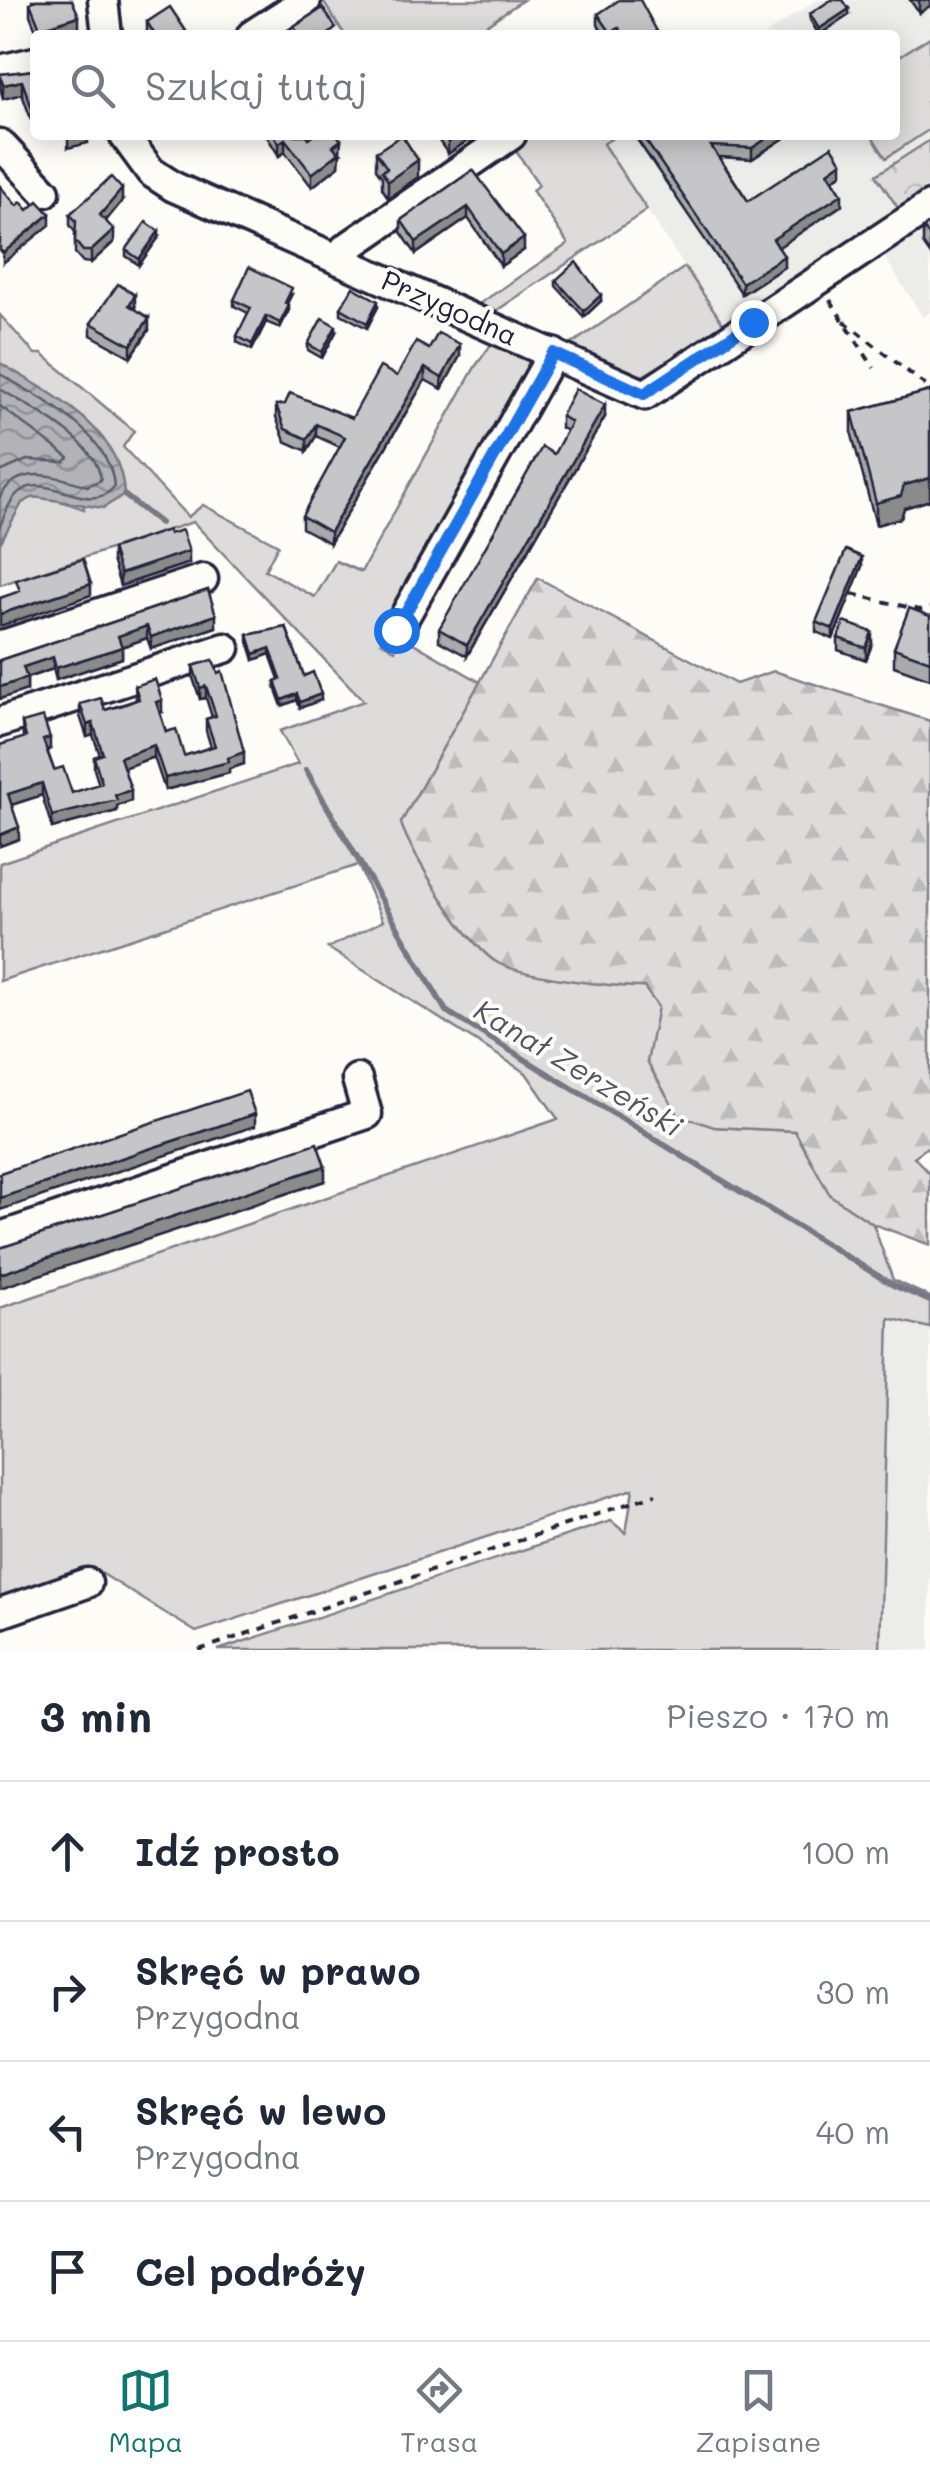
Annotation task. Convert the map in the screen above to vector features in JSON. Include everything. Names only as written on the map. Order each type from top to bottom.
[{"type":"street","points":[[103,0],[106,30]]},
{"type":"street","points":[[260,30],[306,0]]},
{"type":"street","points":[[0,70],[30,63]]},
{"type":"street","name":"Przygodna","points":[[128,140],[151,172],[174,187],[644,394],[930,206]]},
{"type":"street","points":[[338,258],[345,249],[504,140]]},
{"type":"street","points":[[0,144],[45,192]]},
{"type":"street","points":[[396,630],[553,353]]},
{"type":"street","points":[[0,646],[203,579]]},
{"type":"street","points":[[0,722],[226,648]]},
{"type":"street","points":[[0,1237],[367,1114],[357,1079]]},
{"type":"street","points":[[0,1613],[87,1584]]},
{"type":"path","points":[[825,292],[874,368]]},
{"type":"path","points":[[844,321],[930,389]]},
{"type":"path","points":[[852,594],[920,610],[930,607]]},
{"type":"path","points":[[920,610],[918,616],[930,620]]},
{"type":"path","points":[[199,1650],[656,1494]]},
{"type":"shaded area","points":[[817,0],[930,0],[930,192],[726,328],[603,144],[609,140],[900,140],[900,30],[772,30]]},
{"type":"shaded area","points":[[930,224],[930,312],[923,317],[883,255]]},
{"type":"shaded area","points":[[889,1317],[930,1328],[930,1650],[880,1650]]},
{"type":"green space","points":[[322,0],[523,0],[478,30],[342,30]]},
{"type":"green space","points":[[930,37],[930,99],[926,102],[930,129],[886,158],[874,140],[900,140],[900,56]]},
{"type":"green space","points":[[520,140],[609,140],[603,144],[647,210],[493,313],[476,306],[568,244],[532,190],[539,185],[512,145]]},
{"type":"green space","points":[[930,140],[930,192],[900,211],[876,175]]},
{"type":"green space","points":[[685,267],[726,328],[637,379],[567,347]]},
{"type":"green space","points":[[0,315],[35,354],[42,354],[134,431],[123,447],[188,517],[203,505],[278,545],[265,570],[315,597],[336,561],[361,572],[475,367],[495,339],[538,359],[381,642],[395,650],[403,637],[480,682],[401,823],[442,899],[486,954],[498,963],[527,972],[644,987],[659,1007],[655,1032],[714,1127],[795,1131],[830,1195],[873,1224],[893,1280],[930,1297],[930,1328],[889,1318],[880,1650],[218,1650],[611,1521],[626,1533],[633,1489],[196,1632],[101,1573],[0,1606],[0,1308],[558,1119],[526,1073],[328,948],[383,921],[358,865],[0,981],[0,863],[298,764],[280,731],[364,701],[193,522],[0,585],[0,543],[22,502],[34,497],[52,498],[84,509],[61,402],[0,363]]},
{"type":"green space","points":[[538,578],[736,684],[774,671],[930,721],[930,1145],[914,1157],[930,1174],[930,1245],[873,1224],[830,1195],[795,1131],[714,1127],[678,1115],[647,1062],[658,1007],[644,987],[548,977],[498,963],[472,939],[428,877],[401,823]]},
{"type":"water","points":[[0,363],[62,401],[98,432],[120,471],[124,495],[103,508],[34,497],[22,503],[0,543]]},
{"type":"building","points":[[72,0],[79,16],[40,28],[30,3]]},
{"type":"building","points":[[619,0],[640,0],[656,30],[609,30],[598,14]]},
{"type":"building","points":[[831,0],[843,0],[849,9],[819,29],[810,14]]},
{"type":"building","points":[[170,7],[185,30],[152,30],[147,22]]},
{"type":"building","points":[[323,8],[336,28],[296,30],[294,27]]},
{"type":"building","points":[[30,71],[30,103],[22,81],[3,85],[0,74]]},
{"type":"building","points":[[286,140],[341,140],[333,146],[339,153],[312,174]]},
{"type":"building","points":[[394,140],[405,140],[418,160],[388,181],[382,171],[387,168],[376,152]]},
{"type":"building","points":[[645,140],[764,140],[752,148],[711,146],[748,201],[832,146],[842,162],[828,172],[842,194],[773,239],[784,256],[742,283]]},
{"type":"building","points":[[473,170],[524,238],[501,254],[468,207],[416,242],[401,220]]},
{"type":"building","points":[[111,177],[122,189],[100,215],[114,230],[91,251],[83,251],[75,241],[76,221],[70,214]]},
{"type":"building","points":[[0,186],[17,206],[21,202],[28,210],[38,201],[50,214],[3,253],[0,250]]},
{"type":"building","points":[[146,222],[159,231],[139,259],[126,250]]},
{"type":"building","points":[[576,262],[601,295],[584,311],[556,280]]},
{"type":"building","points":[[249,267],[292,288],[280,323],[266,316],[252,344],[237,336],[251,308],[234,300]]},
{"type":"building","points":[[118,284],[135,295],[129,305],[149,318],[131,345],[91,323]]},
{"type":"building","points":[[353,287],[378,301],[367,323],[341,308]]},
{"type":"building","points":[[322,318],[336,326],[322,352],[308,344]]},
{"type":"building","points":[[438,333],[460,344],[442,378],[425,368],[330,532],[302,516],[345,437],[316,424],[307,439],[285,429],[276,405],[285,404],[290,393],[352,418],[380,367],[397,376],[416,342],[429,349]]},
{"type":"building","points":[[575,389],[605,405],[467,645],[439,629],[542,447],[554,454],[571,422],[561,416]]},
{"type":"building","points":[[930,391],[930,478],[904,485],[901,496],[876,503],[852,412]]},
{"type":"building","points":[[168,530],[169,534],[182,530],[189,551],[120,574],[112,549]]},
{"type":"building","points":[[846,550],[862,557],[833,629],[816,622]]},
{"type":"building","points":[[83,559],[91,584],[0,614],[0,598],[20,591],[16,580]]},
{"type":"building","points":[[208,590],[216,615],[151,637],[147,626],[118,636],[122,647],[56,668],[53,657],[23,667],[27,678],[0,687],[0,660]]},
{"type":"building","points":[[909,608],[930,616],[930,661],[894,648]]},
{"type":"building","points":[[844,622],[872,632],[866,648],[838,638]]},
{"type":"building","points":[[286,627],[304,676],[313,672],[321,694],[300,702],[297,694],[282,700],[275,681],[281,679],[270,648],[254,654],[248,635]]},
{"type":"building","points":[[213,660],[218,673],[222,671],[244,752],[228,758],[229,762],[165,778],[154,745],[120,757],[131,790],[115,795],[117,800],[52,816],[42,783],[8,794],[19,827],[0,835],[0,745],[26,737],[22,723],[43,717],[50,738],[43,740],[54,770],[63,767],[72,793],[102,783],[94,757],[103,754],[93,723],[87,725],[80,704],[101,698],[105,710],[123,705],[139,699],[135,686],[155,679],[162,700],[156,702],[166,732],[176,729],[184,756],[215,746],[206,719],[216,716],[206,686],[200,688],[193,666]]},
{"type":"building","points":[[247,1091],[255,1114],[0,1198],[0,1173]]},
{"type":"building","points":[[317,1143],[325,1166],[0,1274],[0,1248]]},
{"type":"waterway","name":"Kanał Zerzeński","points":[[124,495],[160,523]]},
{"type":"waterway","name":"Kanał Zerzeński","points":[[306,770],[446,1011],[893,1285],[930,1301]]},
{"type":"route","points":[[396,630],[553,353],[644,394],[753,322]]}]
